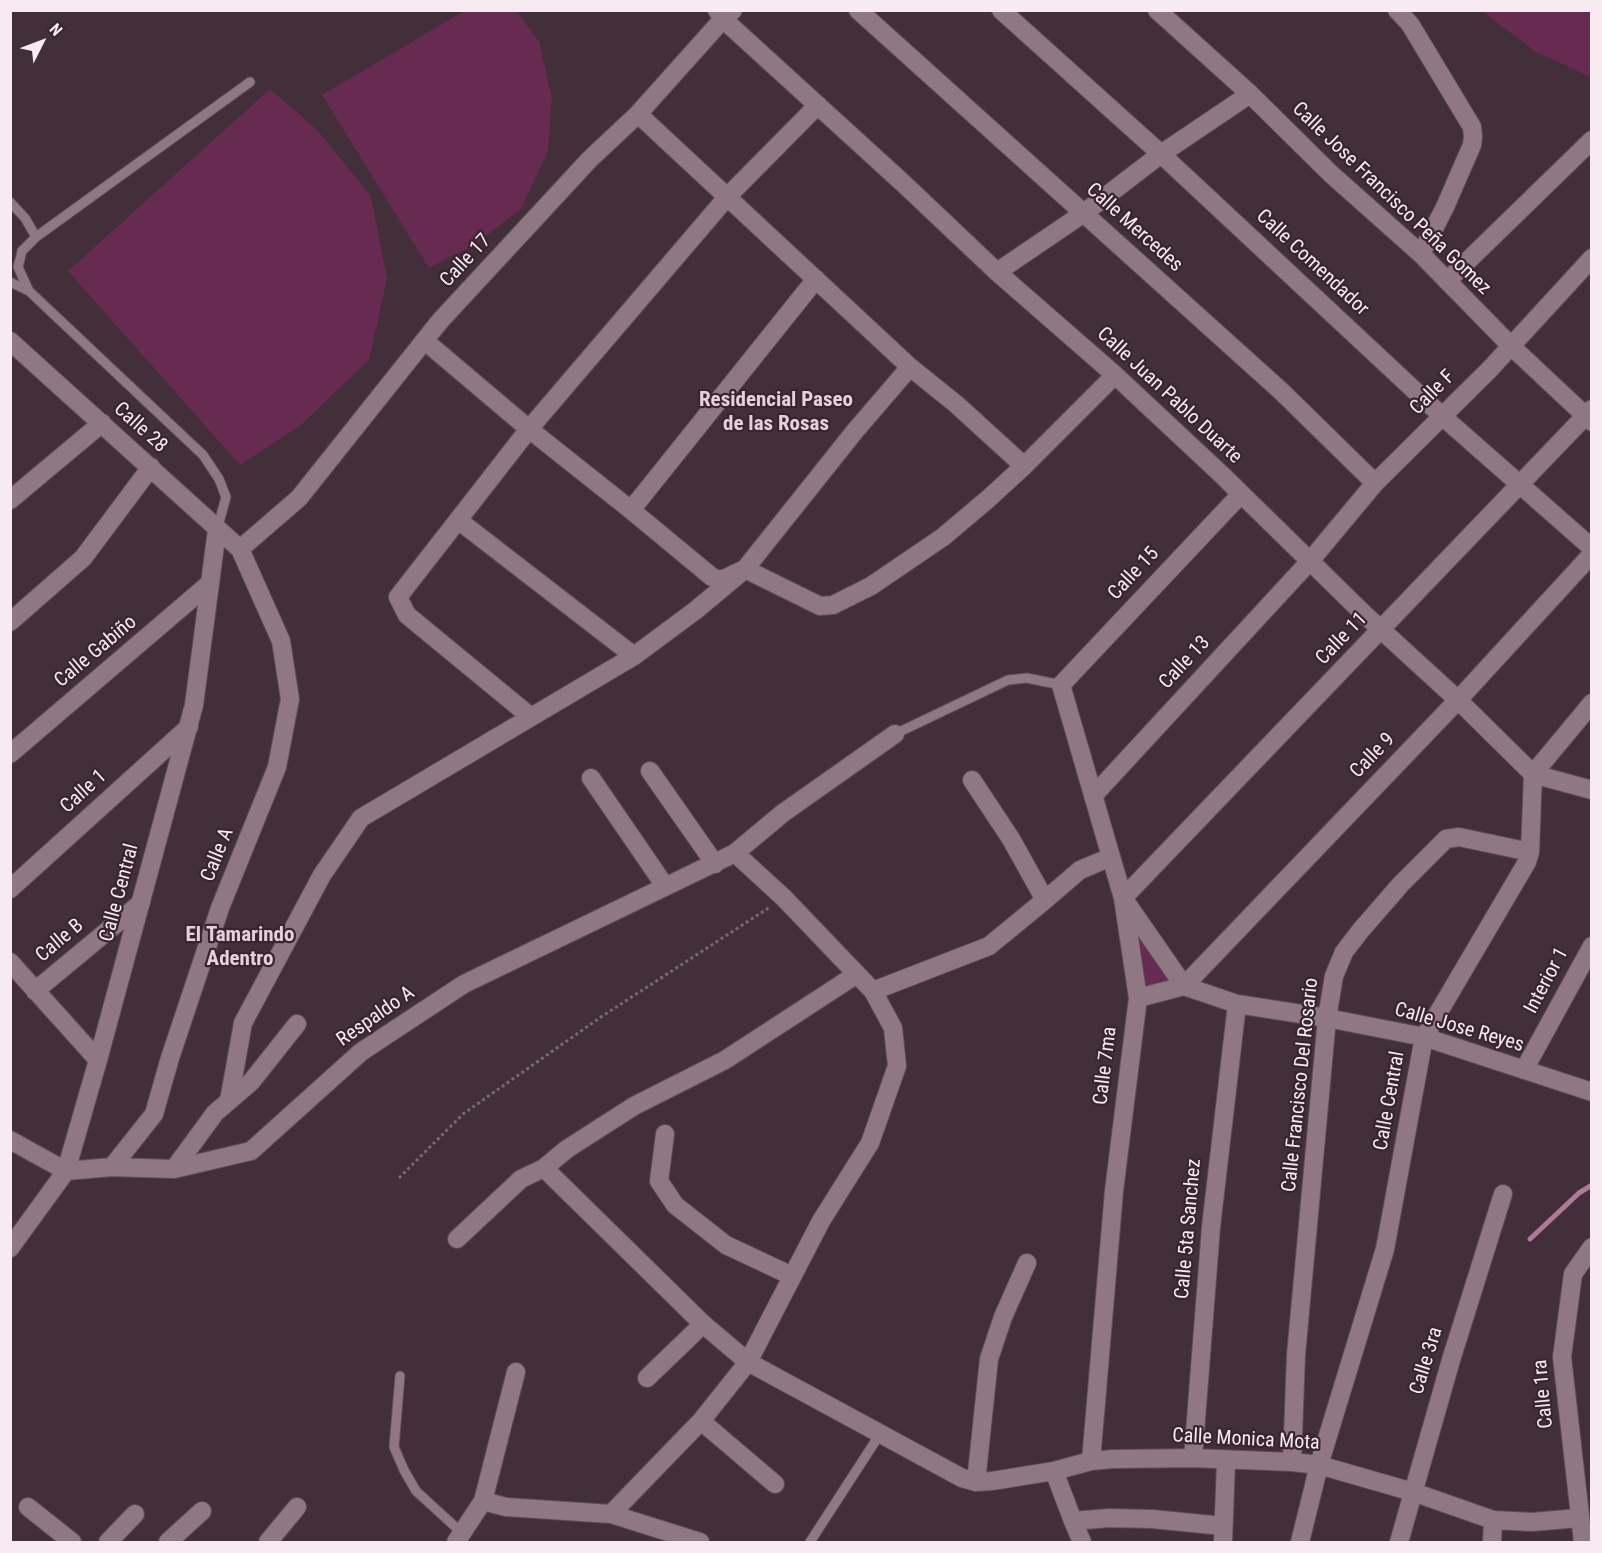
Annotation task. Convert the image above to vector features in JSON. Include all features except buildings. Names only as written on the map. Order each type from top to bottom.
[{"type":"street","name":"Calle Mercedes","points":[[858,10],[1281,391],[1375,483]]},
{"type":"street","name":"Calle Comendador","points":[[1001,10],[1161,154],[1442,416],[1592,548]]},
{"type":"street","name":"Calle Jose Francisco Peña Gomez","points":[[1157,10],[1250,94],[1331,174],[1421,254],[1511,346],[1589,416]]},
{"type":"street","points":[[1401,12],[1472,127],[1473,137],[1472,145],[1445,207],[1421,254]]},
{"type":"street","name":"Calle Juan Pablo Duarte","points":[[724,13],[818,105],[997,272],[1115,375],[1533,774],[1592,790]]},
{"type":"street","name":"Calle 17","points":[[240,549],[299,498],[440,321],[590,159],[638,114],[724,13]]},
{"type":"street","points":[[997,272],[1084,213],[1161,154],[1250,94]]},
{"type":"street","points":[[531,717],[407,615],[398,597],[529,429],[728,196],[818,105]]},
{"type":"street","points":[[638,114],[910,367],[956,404],[1024,466]]},
{"type":"street","points":[[1447,281],[1592,140]]},
{"type":"street","name":"Calle F","points":[[1310,561],[1375,483],[1511,346],[1592,258]]},
{"type":"street","points":[[631,510],[816,279]]},
{"type":"street","points":[[425,340],[529,429],[712,578],[719,580],[746,569]]},
{"type":"street","name":"Calle 28","points":[[13,348],[102,423],[240,549]]},
{"type":"street","points":[[229,1101],[243,1023],[322,875],[362,818],[634,656],[746,569],[855,431],[910,367]]},
{"type":"street","points":[[746,569],[820,606],[833,605],[871,586],[943,537],[1024,466],[1115,375]]},
{"type":"street","name":"Calle 11","points":[[1123,898],[1381,631],[1519,484],[1589,416]]},
{"type":"street","points":[[10,500],[102,423]]},
{"type":"street","points":[[10,622],[83,558],[150,467]]},
{"type":"street","name":"Calle 15","points":[[1061,685],[1241,494]]},
{"type":"street","points":[[458,520],[634,656]]},
{"type":"street","name":"Calle Central","points":[[10,1248],[66,1171],[189,727],[194,705],[217,530]]},
{"type":"street","name":"Calle A","points":[[112,1167],[154,1114],[170,1058],[220,908],[277,767],[290,699],[281,641],[240,549]]},
{"type":"street","name":"Calle 9","points":[[1184,986],[1458,700],[1592,554]]},
{"type":"street","name":"Calle 13","points":[[1093,796],[1310,561]]},
{"type":"street","name":"Calle Gabiño","points":[[10,754],[210,583]]},
{"type":"street","name":"Calle 7ma","points":[[1061,685],[1123,898],[1138,998],[1114,1191],[1090,1461]]},
{"type":"street","points":[[1533,774],[1592,703]]},
{"type":"street","name":"Calle 1","points":[[10,889],[189,727]]},
{"type":"street","name":"Respaldo A","points":[[66,1171],[112,1167],[174,1170],[251,1151],[361,1052],[464,984],[735,853],[783,813],[895,734]]},
{"type":"street","points":[[650,771],[715,864]]},
{"type":"street","name":"Calle Central","points":[[1300,1542],[1319,1465],[1385,1249],[1424,1036],[1527,862],[1530,852],[1533,774]]},
{"type":"street","points":[[591,777],[665,886]]},
{"type":"street","points":[[972,780],[1011,839],[1045,900]]},
{"type":"street","name":"Calle Francisco Del Rosario","points":[[1292,1462],[1296,1355],[1327,1018],[1334,976],[1344,952],[1361,930],[1401,884],[1446,839],[1459,837],[1530,852]]},
{"type":"street","points":[[611,1514],[701,1420],[748,1362],[821,1221],[870,1143],[897,1066],[893,1028],[873,991],[784,898],[735,853]]},
{"type":"street","points":[[873,991],[989,946],[1080,870],[1111,857]]},
{"type":"street","points":[[1123,898],[1184,986],[1138,998]]},
{"type":"street","name":"Calle B","points":[[35,991],[141,903]]},
{"type":"street","name":"Interior 1","points":[[1524,1070],[1592,946]]},
{"type":"street","points":[[10,962],[98,1060]]},
{"type":"street","points":[[457,1239],[521,1179],[544,1168],[567,1149],[634,1106],[724,1060],[857,974]]},
{"type":"street","name":"Calle Jose Reyes","points":[[1184,986],[1237,1004],[1424,1036],[1592,1092]]},
{"type":"street","name":"Calle 5ta Sanchez","points":[[1193,1458],[1212,1216],[1237,1004]]},
{"type":"street","points":[[174,1170],[215,1113],[251,1082],[297,1024]]},
{"type":"street","points":[[665,1134],[659,1181],[675,1205],[726,1245],[792,1276]]},
{"type":"street","points":[[10,1140],[66,1171]]},
{"type":"street","points":[[544,1168],[702,1324],[748,1362],[962,1478],[976,1482],[989,1359],[1003,1317],[1027,1263]]},
{"type":"street","name":"Calle 3ra","points":[[1399,1542],[1451,1360],[1503,1194]]},
{"type":"street","name":"Calle 1ra","points":[[1583,1542],[1562,1357],[1573,1274],[1592,1247]]},
{"type":"street","points":[[647,1378],[702,1324]]},
{"type":"street","points":[[459,1538],[483,1500],[516,1372]]},
{"type":"street","points":[[701,1420],[775,1484]]},
{"type":"street","name":"Calle Monica Mota","points":[[976,1482],[1054,1471],[1090,1461],[1193,1458],[1292,1462],[1319,1465],[1413,1492],[1493,1520],[1532,1522],[1579,1518]]},
{"type":"street","points":[[1073,1521],[1120,1518],[1223,1534],[1226,1461]]},
{"type":"street","points":[[1054,1471],[1082,1542]]},
{"type":"street","points":[[483,1500],[506,1507],[611,1514],[700,1542]]},
{"type":"street","points":[[28,1507],[72,1542]]},
{"type":"street","points":[[268,1542],[297,1507]]},
{"type":"street","points":[[168,1542],[202,1511]]},
{"type":"street","points":[[108,1542],[135,1514]]},
{"type":"street","points":[[1492,1542],[1493,1520]]},
{"type":"lane","points":[[29,291],[18,267],[22,251],[36,237],[250,82]]},
{"type":"lane","points":[[10,202],[25,218],[36,237]]},
{"type":"lane","points":[[10,282],[29,291],[203,455],[219,479],[226,498],[217,530]]},
{"type":"lane","points":[[895,734],[1008,680],[1027,678],[1061,685]]},
{"type":"lane","points":[[400,1376],[394,1447],[416,1491],[459,1538]]},
{"type":"lane","points":[[810,1542],[880,1434]]},
{"type":"path","points":[[399,1178],[463,1114],[602,1017],[784,898]]},
{"type":"shaded area","points":[[466,10],[517,11],[539,42],[552,98],[548,151],[521,209],[475,244],[429,268],[322,95]]},
{"type":"shaded area","points":[[1482,11],[1591,11],[1591,77],[1536,52]]},
{"type":"shaded area","points":[[270,89],[317,130],[371,196],[387,279],[369,360],[301,425],[240,465],[68,271]]},
{"type":"shaded area","points":[[1132,930],[1172,980],[1144,988]]},
{"type":"waterway","points":[[1530,1239],[1579,1193],[1592,1185]]},
{"type":"district","name":"Residencial Paseo de las Rosas","points":[[776,413]]},
{"type":"district","name":"El Tamarindo Adentro","points":[[240,948]]}]
